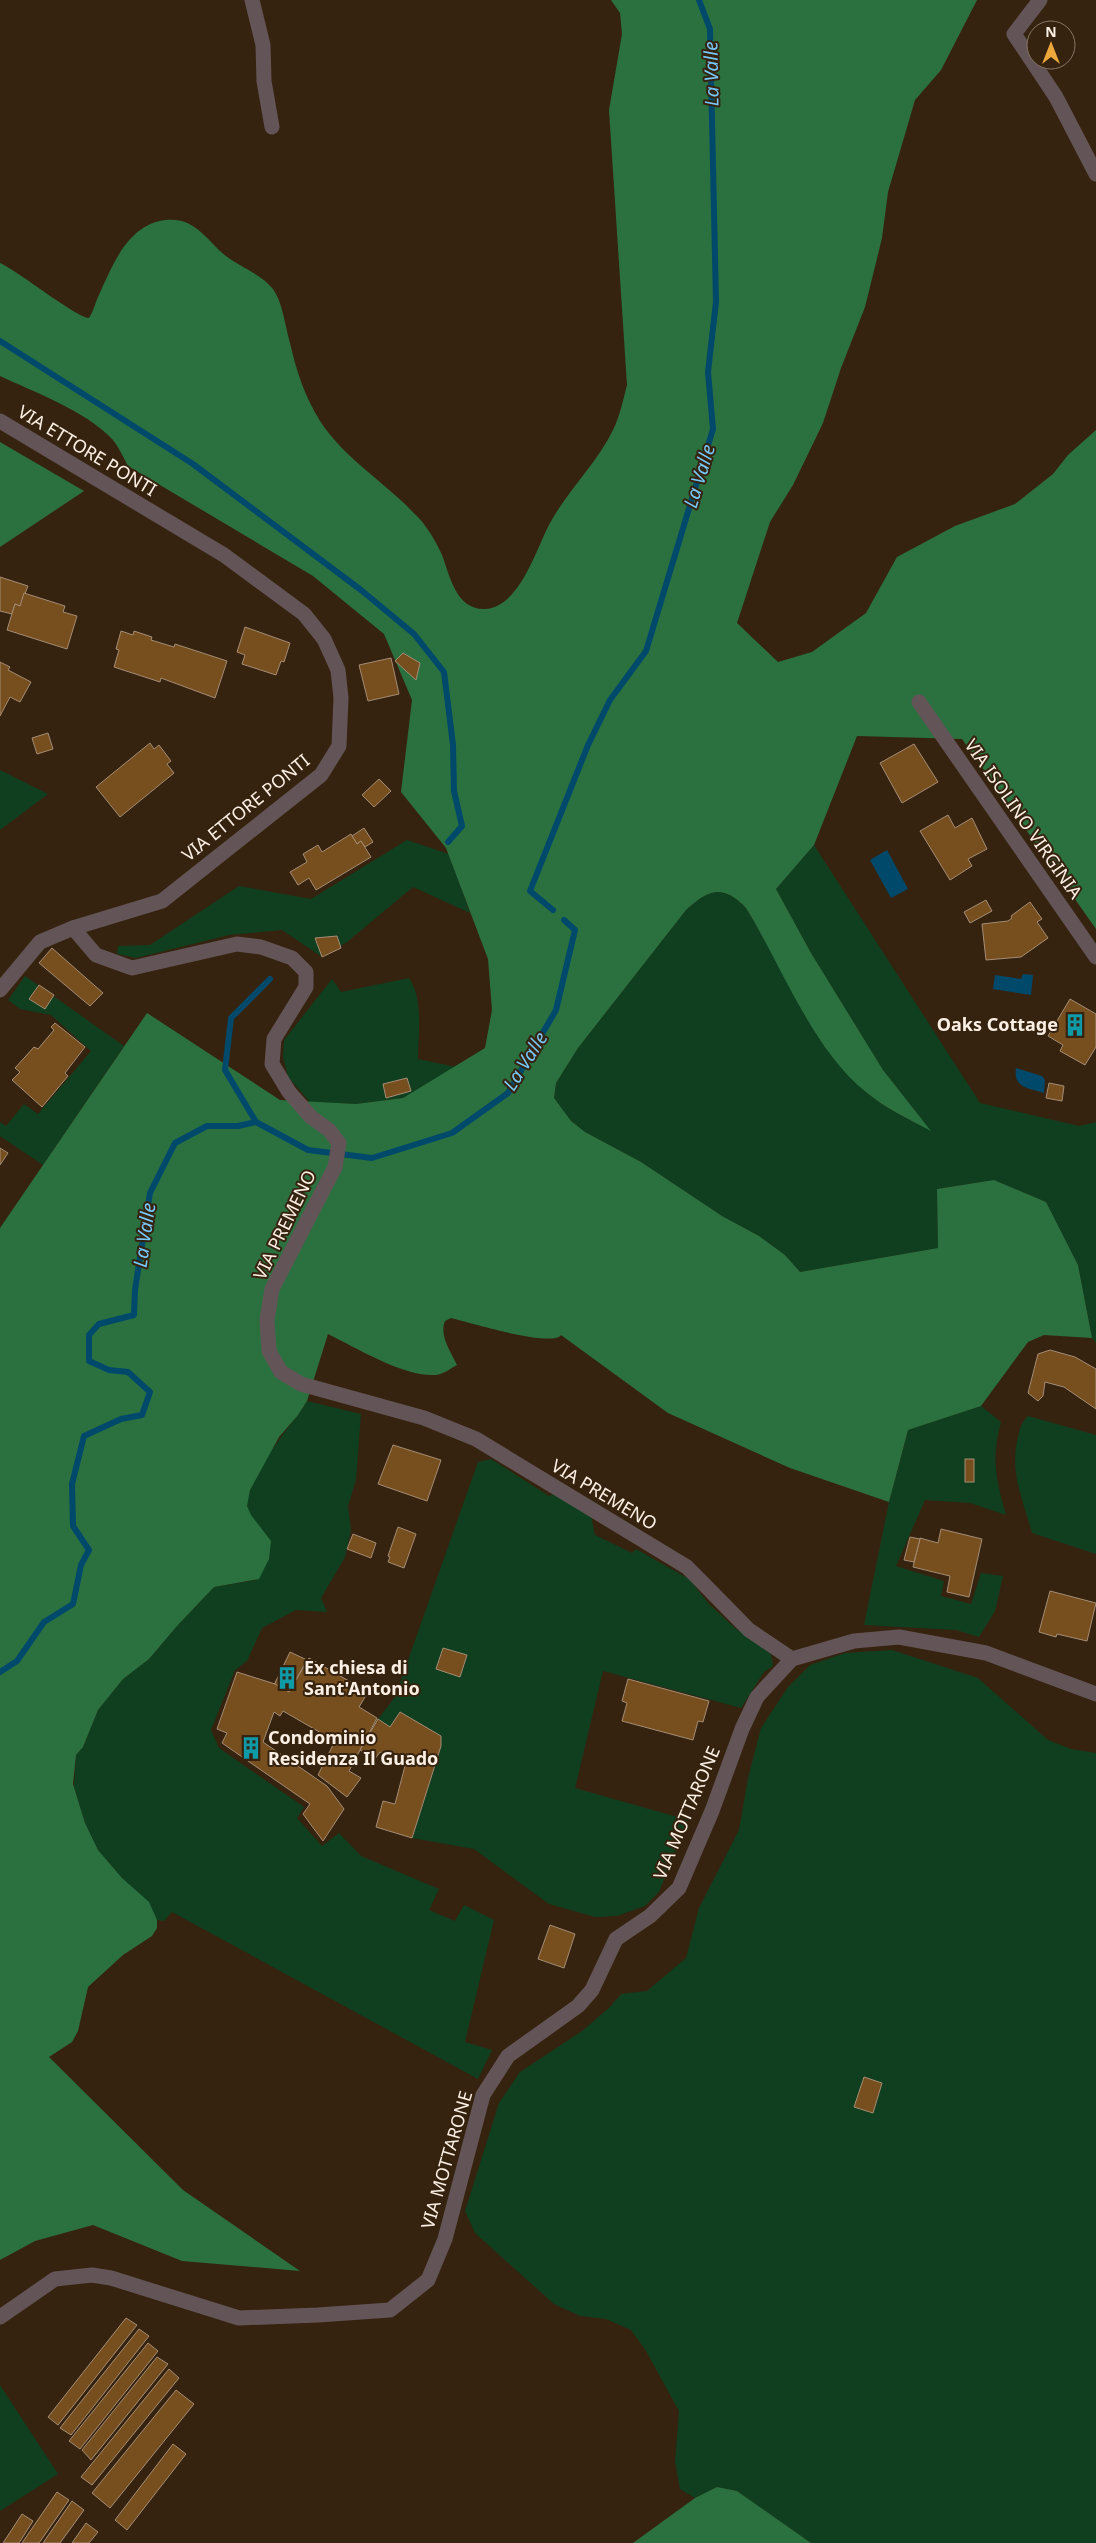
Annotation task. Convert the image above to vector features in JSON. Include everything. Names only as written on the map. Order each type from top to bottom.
[{"type":"street","points":[[252,0],[263,45],[264,81],[272,127]]},
{"type":"street","points":[[1040,0],[1014,34],[1056,97],[1096,174]]},
{"type":"street","name":"VIA ETTORE PONTI","points":[[0,421],[224,556],[304,614],[324,639],[338,670],[341,698],[338,746],[321,775],[162,901],[73,928],[40,942],[0,990]]},
{"type":"street","name":"VIA ISOLINO VIRGINIA","points":[[919,702],[1096,957]]},
{"type":"street","name":"VIA PREMENO","points":[[73,928],[96,955],[132,968],[238,944],[261,947],[292,958],[306,972],[306,987],[274,1039],[272,1064],[289,1092],[335,1140],[335,1167],[272,1289],[267,1320],[269,1351],[281,1372],[301,1384],[424,1418],[476,1439],[687,1567],[749,1630],[792,1659]]},
{"type":"street","points":[[792,1659],[854,1641],[899,1637],[986,1653],[1096,1694]]},
{"type":"street","name":"VIA MOTTARONE","points":[[0,2317],[55,2279],[92,2275],[111,2278],[239,2318],[318,2316],[390,2310],[428,2280],[445,2239],[483,2095],[508,2056],[578,2006],[592,1990],[616,1939],[650,1916],[679,1888],[712,1811],[742,1729],[758,1697],[792,1659]]},
{"type":"green space","points":[[611,0],[977,0],[941,70],[915,100],[888,192],[882,238],[865,307],[841,368],[823,423],[793,485],[770,522],[737,623],[778,662],[812,652],[866,613],[897,557],[955,526],[1015,504],[1053,474],[1068,455],[1096,430],[1096,929],[962,739],[857,736],[814,845],[776,889],[811,953],[883,1070],[931,1131],[881,1103],[847,1074],[830,1053],[799,1006],[746,908],[730,895],[716,892],[702,897],[686,910],[578,1048],[556,1083],[554,1098],[571,1121],[585,1132],[641,1162],[722,1216],[759,1236],[785,1255],[800,1272],[938,1248],[937,1189],[994,1180],[1046,1202],[1078,1265],[1092,1338],[1044,1335],[1028,1342],[981,1406],[908,1430],[889,1502],[790,1468],[668,1413],[561,1335],[554,1338],[527,1336],[451,1318],[445,1321],[444,1332],[446,1344],[457,1365],[436,1375],[423,1374],[395,1367],[328,1334],[307,1401],[279,1437],[250,1490],[247,1506],[251,1515],[271,1541],[269,1559],[259,1579],[214,1587],[149,1659],[123,1679],[98,1710],[83,1747],[76,1755],[73,1784],[85,1823],[98,1850],[122,1878],[149,1902],[157,1920],[157,1928],[152,1936],[123,1955],[88,1987],[78,2031],[72,2042],[49,2057],[183,2190],[300,2271],[182,2261],[93,2225],[35,2241],[0,2260],[0,1228],[147,1013],[280,1100],[356,1104],[403,1098],[485,1048],[492,1010],[488,959],[446,848],[401,792],[412,700],[384,634],[313,576],[128,466],[112,439],[88,420],[59,403],[0,376],[0,263],[73,311],[89,318],[115,261],[131,238],[152,223],[166,220],[183,221],[196,228],[226,256],[261,278],[273,289],[281,308],[298,373],[315,412],[329,433],[339,445],[407,506],[424,524],[439,548],[451,582],[461,598],[475,608],[485,609],[497,606],[517,588],[533,561],[557,511],[606,442],[618,419],[627,385],[609,110],[622,34],[620,13]]},
{"type":"green space","points":[[0,442],[84,491],[0,547]]},
{"type":"green space","points":[[0,770],[48,794],[0,830]]},
{"type":"green space","points":[[407,840],[449,854],[470,913],[413,887],[347,942],[322,957],[282,930],[229,935],[136,958],[117,954],[118,946],[150,945],[239,886],[311,899]]},
{"type":"green space","points":[[814,845],[980,1103],[1079,1126],[1096,1122],[1096,1343],[1092,1338],[1078,1265],[1046,1202],[994,1180],[937,1189],[938,1248],[800,1272],[785,1255],[759,1236],[722,1216],[641,1162],[585,1132],[571,1121],[554,1099],[556,1083],[578,1048],[686,910],[702,897],[716,892],[730,895],[746,908],[799,1004],[828,1049],[845,1071],[879,1102],[930,1130],[883,1070],[811,953],[776,889]]},
{"type":"green space","points":[[25,976],[124,1046],[43,1165],[0,1136],[0,1122],[6,1126],[24,1104],[38,1114],[91,1051],[51,1015],[20,1009],[8,1000]]},
{"type":"green space","points":[[409,978],[417,996],[418,1059],[456,1067],[403,1098],[356,1104],[310,1102],[288,1077],[283,1057],[284,1040],[332,979],[341,992]]},
{"type":"green space","points":[[307,1401],[361,1414],[356,1480],[348,1506],[351,1530],[345,1557],[321,1598],[327,1612],[296,1610],[262,1628],[247,1661],[235,1670],[211,1730],[219,1748],[304,1807],[297,1818],[322,1846],[339,1833],[361,1856],[439,1889],[429,1910],[455,1921],[464,1905],[494,1920],[465,2042],[492,2050],[478,2079],[172,1912],[164,1921],[157,1920],[150,1905],[122,1878],[98,1850],[85,1823],[74,1787],[76,1755],[83,1747],[98,1710],[123,1679],[149,1659],[214,1587],[256,1580],[270,1540],[256,1524],[248,1510],[249,1493],[262,1465]]},
{"type":"green space","points":[[981,1406],[1001,1422],[996,1447],[996,1469],[1006,1515],[970,1503],[925,1500],[896,1566],[944,1581],[941,1596],[971,1604],[981,1573],[1003,1576],[995,1611],[979,1637],[956,1630],[864,1625],[889,1502],[908,1430]]},
{"type":"green space","points":[[1028,1416],[1096,1435],[1096,1554],[1032,1533],[1018,1486],[1015,1462],[1019,1431],[1022,1423]]},
{"type":"green space","points":[[491,1459],[549,1496],[555,1493],[591,1515],[595,1535],[632,1553],[636,1549],[689,1579],[709,1604],[735,1628],[771,1654],[773,1666],[764,1672],[741,1708],[603,1671],[575,1788],[688,1820],[659,1892],[645,1906],[617,1916],[595,1917],[549,1904],[474,1849],[412,1838],[441,1746],[441,1737],[400,1712],[390,1727],[378,1719],[395,1697],[478,1462]]},
{"type":"green space","points":[[892,1650],[978,1678],[1048,1740],[1071,1749],[1096,1753],[1096,2543],[811,2543],[737,2491],[717,2487],[695,2498],[680,2489],[675,2462],[679,2411],[646,2351],[631,2330],[606,2319],[580,2316],[554,2304],[475,2233],[465,2211],[499,2103],[520,2072],[582,2031],[610,2007],[621,1994],[647,1991],[686,1958],[699,1908],[739,1830],[748,1778],[761,1728],[788,1687],[810,1665],[845,1653]]},
{"type":"green space","points":[[0,2385],[58,2474],[0,2511]]},
{"type":"green space","points":[[717,2487],[737,2491],[811,2543],[633,2543],[695,2498]]},
{"type":"water","points":[[887,850],[908,889],[891,898],[870,860]]},
{"type":"water","points":[[1023,974],[1033,975],[1031,995],[993,989],[995,975],[1021,979]]},
{"type":"water","points":[[1016,1068],[1042,1076],[1045,1080],[1044,1093],[1027,1088],[1019,1083]]},
{"type":"building","points":[[0,577],[28,586],[20,606],[15,604],[12,614],[0,611]]},
{"type":"building","points":[[24,593],[65,606],[63,612],[77,616],[67,649],[7,630],[15,604],[20,606]]},
{"type":"building","points":[[245,627],[290,643],[284,662],[281,661],[276,675],[242,664],[245,655],[237,652]]},
{"type":"building","points":[[121,631],[133,635],[134,631],[152,637],[151,640],[174,647],[175,644],[227,661],[215,698],[161,678],[160,682],[114,667],[119,650],[116,649]]},
{"type":"building","points":[[403,653],[420,663],[416,680],[395,661]]},
{"type":"building","points":[[391,658],[399,694],[368,701],[359,665]]},
{"type":"building","points":[[0,662],[10,667],[8,670],[31,682],[20,702],[10,697],[0,716]]},
{"type":"building","points":[[48,733],[53,749],[37,754],[32,738]]},
{"type":"building","points":[[150,743],[154,749],[159,745],[171,761],[167,764],[174,773],[120,817],[96,787]]},
{"type":"building","points":[[914,744],[938,782],[902,803],[880,763]]},
{"type":"building","points":[[379,779],[391,791],[374,807],[362,795]]},
{"type":"building","points":[[948,815],[955,828],[972,818],[987,849],[968,859],[972,866],[950,880],[920,831]]},
{"type":"building","points":[[364,828],[373,842],[365,847],[361,841],[357,844],[352,836]]},
{"type":"building","points":[[351,834],[357,844],[361,841],[371,857],[316,890],[309,878],[298,885],[290,872],[307,862],[303,854],[318,845],[322,852]]},
{"type":"building","points":[[986,900],[992,911],[970,923],[964,912]]},
{"type":"building","points":[[1030,902],[1042,919],[1037,922],[1048,938],[1021,957],[986,960],[982,924],[1008,921],[1012,918],[1011,916]]},
{"type":"building","points":[[337,936],[341,948],[322,957],[315,938]]},
{"type":"building","points":[[52,948],[103,993],[90,1006],[39,963]]},
{"type":"building","points":[[39,985],[54,995],[45,1009],[29,999]]},
{"type":"building","name":"Oaks Cottage","points":[[1070,999],[1096,1014],[1096,1047],[1085,1065],[1060,1051],[1063,1045],[1048,1036]]},
{"type":"building","points":[[55,1023],[85,1047],[65,1073],[68,1076],[42,1107],[12,1080],[20,1072],[15,1068],[34,1047],[38,1049],[54,1030],[51,1027]]},
{"type":"building","points":[[407,1078],[411,1091],[386,1098],[383,1084]]},
{"type":"building","points":[[1049,1083],[1064,1086],[1062,1101],[1046,1098]]},
{"type":"building","points":[[0,1148],[8,1153],[0,1165]]},
{"type":"building","points":[[1050,1350],[1075,1357],[1096,1369],[1096,1409],[1064,1387],[1045,1382],[1043,1396],[1038,1401],[1028,1393],[1038,1354]]},
{"type":"building","points":[[393,1445],[441,1460],[427,1501],[378,1484]]},
{"type":"building","points":[[965,1459],[974,1459],[974,1482],[965,1482]]},
{"type":"building","points":[[398,1527],[416,1534],[404,1568],[388,1562],[390,1557],[388,1556]]},
{"type":"building","points":[[941,1529],[982,1539],[969,1597],[947,1592],[950,1576],[913,1567],[920,1538],[938,1543]]},
{"type":"building","points":[[353,1534],[376,1543],[371,1558],[347,1549]]},
{"type":"building","points":[[910,1537],[920,1539],[914,1562],[904,1560]]},
{"type":"building","points":[[1050,1591],[1096,1603],[1087,1641],[1057,1634],[1056,1637],[1039,1632]]},
{"type":"building","points":[[443,1648],[467,1655],[460,1677],[436,1669]]},
{"type":"building","name":"Ex chiesa di Sant'Antonio","points":[[290,1652],[307,1660],[289,1692],[274,1685]]},
{"type":"building","name":"Condominio Residenza Il Guado","points":[[309,1658],[368,1692],[359,1707],[377,1718],[349,1771],[361,1778],[347,1797],[318,1775],[335,1741],[283,1711],[280,1716],[274,1712],[263,1742],[327,1786],[344,1809],[323,1841],[303,1814],[310,1804],[222,1743],[227,1733],[217,1729],[237,1672],[275,1684],[289,1692]]},
{"type":"building","points":[[284,1665],[290,1668],[287,1676],[280,1672]]},
{"type":"building","points":[[628,1679],[709,1701],[703,1722],[698,1721],[693,1740],[622,1721],[627,1703],[622,1701]]},
{"type":"building","points":[[400,1712],[441,1736],[441,1746],[412,1838],[376,1827],[383,1801],[395,1804],[405,1766],[380,1752],[375,1759],[360,1750],[378,1719],[390,1727]]},
{"type":"building","points":[[550,1925],[575,1934],[564,1968],[538,1959]]},
{"type":"building","points":[[864,2077],[882,2083],[873,2113],[854,2107]]},
{"type":"building","points":[[126,2318],[137,2325],[58,2425],[48,2417]]},
{"type":"building","points":[[139,2329],[149,2336],[71,2435],[60,2428]]},
{"type":"building","points":[[148,2343],[158,2351],[80,2449],[69,2441]]},
{"type":"building","points":[[157,2357],[168,2364],[91,2460],[82,2450]]},
{"type":"building","points":[[169,2369],[179,2378],[92,2485],[81,2477]]},
{"type":"building","points":[[176,2390],[194,2404],[110,2508],[92,2493]]},
{"type":"building","points":[[173,2444],[186,2454],[127,2530],[115,2520]]},
{"type":"building","points":[[57,2492],[69,2500],[39,2543],[22,2543]]},
{"type":"building","points":[[72,2501],[84,2510],[60,2543],[43,2543]]},
{"type":"building","points":[[22,2514],[33,2521],[19,2543],[3,2543]]},
{"type":"building","points":[[86,2523],[98,2532],[89,2543],[72,2543]]},
{"type":"waterway","name":"La Valle","points":[[553,910],[530,891],[588,745],[610,700],[646,651],[713,429],[708,372],[716,302],[710,29],[699,0]]},
{"type":"waterway","points":[[0,341],[193,464],[361,590],[414,634],[444,672],[453,745],[454,791],[462,826],[448,842]]},
{"type":"waterway","name":"La Valle","points":[[0,1672],[17,1661],[44,1622],[73,1604],[81,1565],[89,1550],[73,1526],[72,1484],[84,1436],[121,1419],[142,1415],[150,1392],[128,1372],[109,1370],[89,1361],[89,1335],[99,1324],[134,1315],[135,1290],[150,1193],[175,1143],[207,1126],[238,1126],[256,1122],[308,1150],[372,1158],[452,1133],[508,1093],[556,1010],[575,930],[564,920]]},
{"type":"waterway","points":[[256,1122],[225,1070],[231,1018],[270,979]]},
{"type":"place","name":"Oaks Cottage","points":[[1075,1025]]},
{"type":"place","name":"Ex chiesa di Sant'Antonio","points":[[287,1678]]},
{"type":"place","name":"Condominio Residenza Il Guado","points":[[251,1748]]}]
